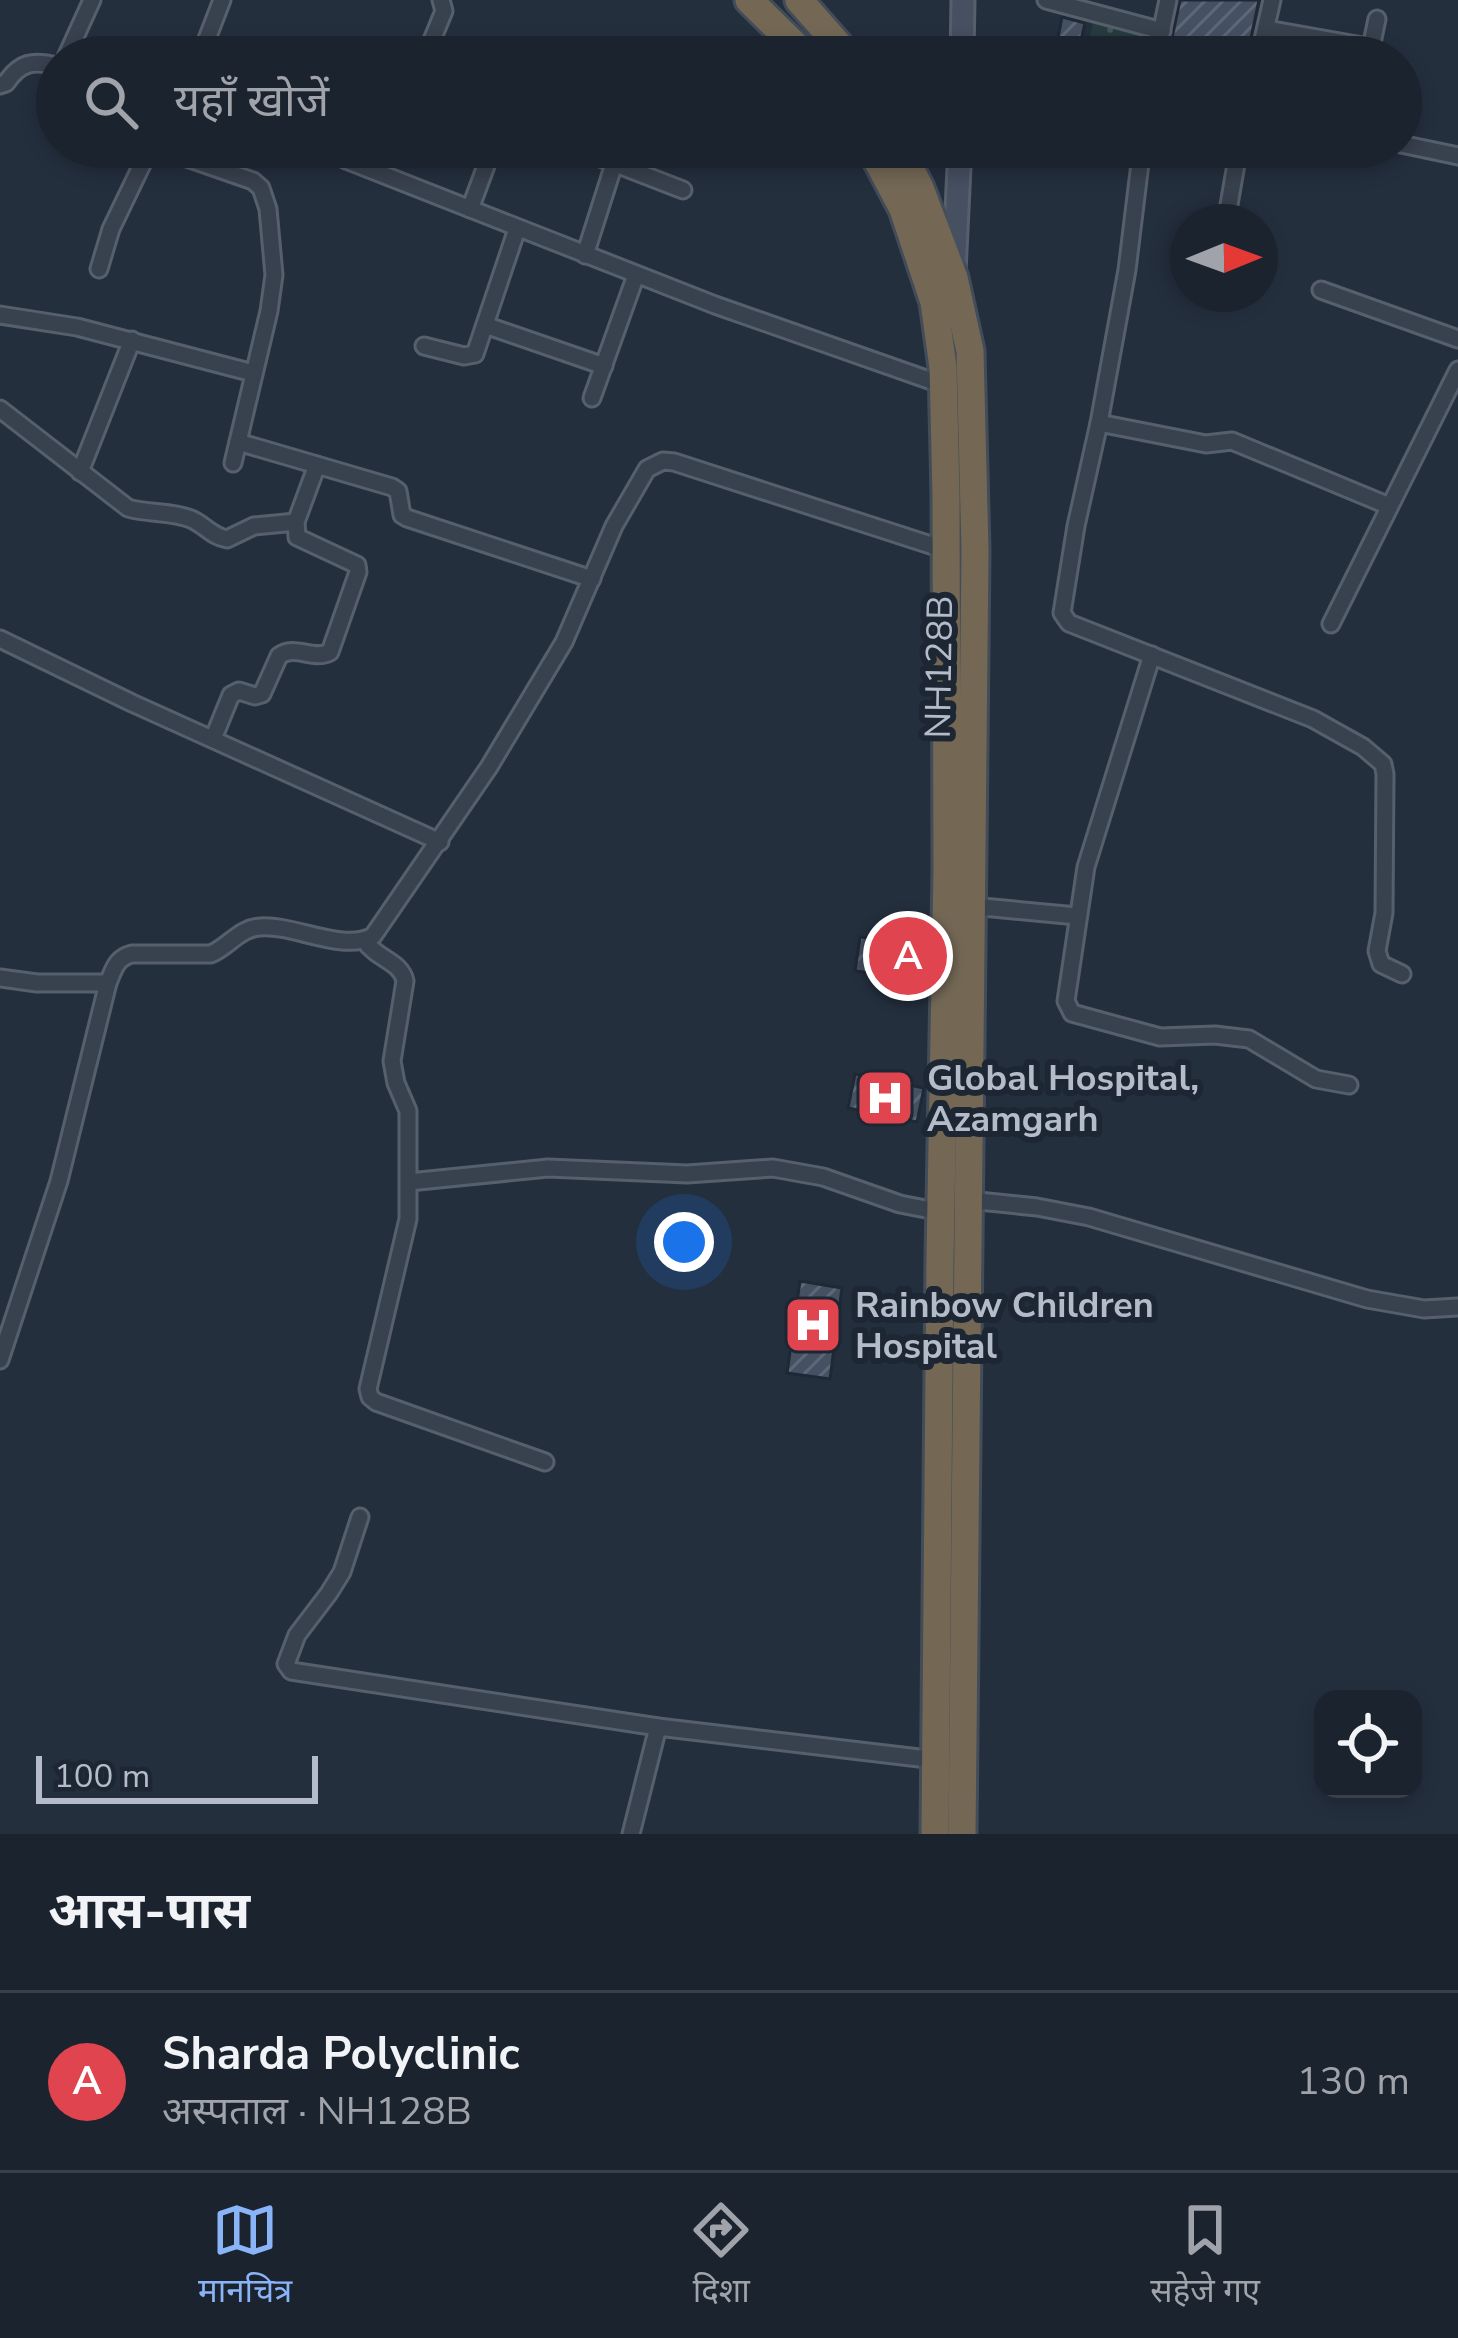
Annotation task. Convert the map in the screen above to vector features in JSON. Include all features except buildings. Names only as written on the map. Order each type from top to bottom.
[{"type":"highway","points":[[749,0],[786,36]]},
{"type":"highway","points":[[799,0],[831,36]]},
{"type":"highway","points":[[882,168],[904,209],[934,302],[943,385],[947,871],[935,1834]]},
{"type":"highway","name":"NH128B","points":[[910,168],[954,278],[970,351],[973,431],[962,1834]]},
{"type":"street","points":[[76,36],[92,0]]},
{"type":"street","points":[[208,36],[222,0]]},
{"type":"street","points":[[433,36],[444,10],[441,0]]},
{"type":"street","points":[[962,36],[963,0]]},
{"type":"street","points":[[1046,0],[1162,31]]},
{"type":"street","points":[[1161,36],[1168,0]]},
{"type":"street","points":[[1264,36],[1272,0]]},
{"type":"street","points":[[1373,36],[1377,19]]},
{"type":"street","points":[[1266,28],[1309,36]]},
{"type":"street","points":[[0,85],[19,66],[36,62]]},
{"type":"street","points":[[1422,148],[1458,156]]},
{"type":"street","points":[[99,269],[111,229],[139,168]]},
{"type":"street","points":[[217,168],[253,181],[265,197],[274,275],[233,463]]},
{"type":"street","points":[[367,168],[585,255],[943,385]]},
{"type":"street","points":[[378,172],[380,168]]},
{"type":"street","points":[[470,209],[485,168]]},
{"type":"street","points":[[585,255],[613,168]]},
{"type":"street","points":[[625,168],[683,190]]},
{"type":"street","points":[[934,302],[954,278],[959,168]]},
{"type":"street","points":[[1139,168],[1127,270],[1062,613],[1069,623],[1312,719],[1363,746],[1383,764],[1384,913],[1377,951],[1381,964],[1402,974]]},
{"type":"street","points":[[1229,204],[1235,168]]},
{"type":"street","points":[[424,346],[475,354],[517,229]]},
{"type":"street","points":[[592,398],[636,274]]},
{"type":"street","points":[[1321,290],[1458,339]]},
{"type":"street","points":[[0,315],[54,322],[253,373]]},
{"type":"street","points":[[485,325],[604,366]]},
{"type":"street","points":[[80,472],[132,340]]},
{"type":"street","points":[[1331,624],[1458,370]]},
{"type":"street","points":[[0,409],[128,508],[188,517],[218,537],[296,522]]},
{"type":"street","points":[[1099,423],[1206,444],[1232,441],[1389,506]]},
{"type":"street","points":[[238,442],[392,487],[398,491],[402,515],[407,518],[592,579]]},
{"type":"street","points":[[0,1360],[58,1180],[117,962],[132,954],[211,955],[254,927],[365,940],[381,927],[489,767],[564,642],[614,526],[647,469],[663,461],[946,550]]},
{"type":"street","points":[[213,739],[231,694],[262,694],[284,652],[321,656],[329,652],[358,572],[357,565],[297,537],[296,522],[317,465]]},
{"type":"street","points":[[0,640],[440,842]]},
{"type":"street","points":[[1152,655],[1090,853],[1066,1001],[1072,1012],[1160,1037],[1250,1039],[1316,1078],[1349,1085]]},
{"type":"street","points":[[972,906],[1077,916]]},
{"type":"street","points":[[365,940],[404,973],[392,1061],[409,1111],[410,1182],[404,1239],[368,1389],[370,1397],[545,1462]]},
{"type":"street","points":[[0,978],[108,983]]},
{"type":"street","points":[[410,1182],[548,1168],[687,1174],[773,1168],[940,1212]]},
{"type":"street","points":[[969,1200],[1088,1217],[1383,1303],[1424,1309],[1458,1307]]},
{"type":"street","points":[[360,1517],[341,1572],[288,1654],[287,1668],[295,1672],[658,1727],[935,1760]]},
{"type":"street","points":[[631,1834],[658,1727]]},
{"type":"green space","points":[[1094,17],[1154,34],[1154,36],[1090,36]]},
{"type":"place","name":"Sharda Polyclinic","points":[[908,956]]},
{"type":"place","name":"Global Hospital, Azamgarh","points":[[885,1098]]},
{"type":"place","name":"Rainbow Children Hospital","points":[[813,1325]]}]
